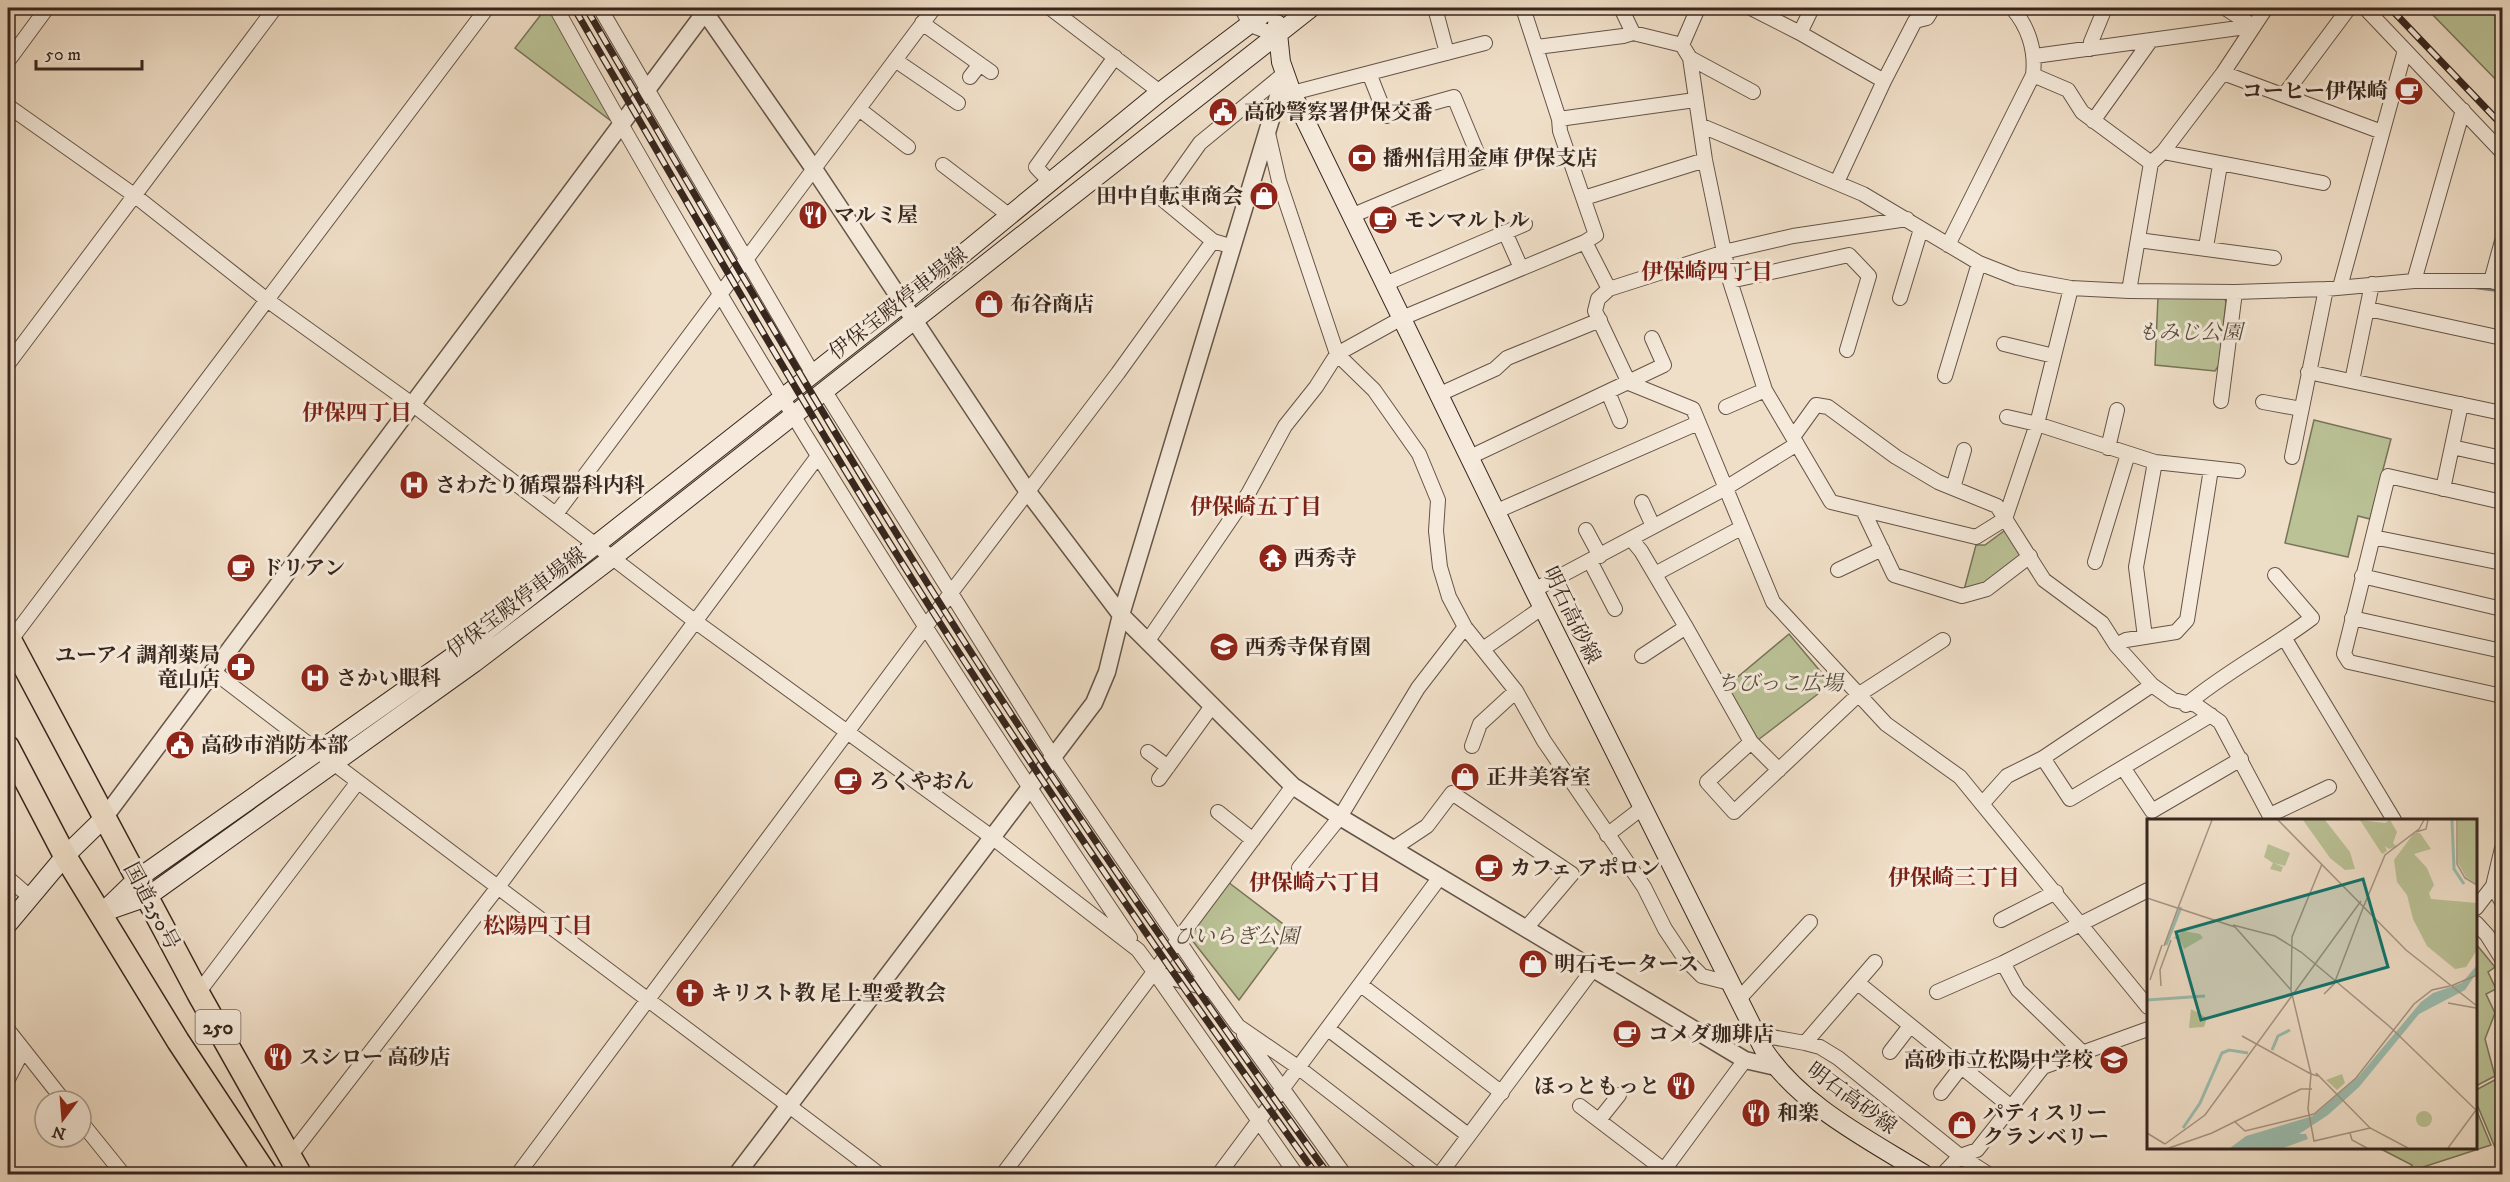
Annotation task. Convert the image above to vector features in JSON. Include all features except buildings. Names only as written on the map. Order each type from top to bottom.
[{"type":"highway","name":"国道250号","points":[[9,639],[198,993],[295,1165]]},
{"type":"highway","name":"250","points":[[8,747],[65,856],[178,1041],[266,1174]]},
{"type":"main road","name":"伊保宝殿停車場線","points":[[101,913],[333,765],[474,663],[612,558],[824,390],[1010,216],[1160,92],[1271,8]]},
{"type":"main road","name":"明石高砂線","points":[[1277,8],[1277,35],[1284,74],[1292,93],[1534,590],[1755,1034],[1776,1067],[1812,1101],[1924,1174]]},
{"type":"main road","name":"伊保宝殿停車場線","points":[[142,888],[318,752],[462,650],[813,374],[908,311],[1311,8]]},
{"type":"main road","points":[[8,924],[65,856],[104,818]]},
{"type":"street","points":[[8,61],[47,8]]},
{"type":"street","points":[[8,364],[275,8]]},
{"type":"street","points":[[9,639],[487,8]]},
{"type":"street","points":[[556,8],[621,124],[792,415],[1029,789],[1138,950],[1296,1174]]},
{"type":"street","points":[[600,8],[813,374]]},
{"type":"street","points":[[556,514],[934,8]]},
{"type":"street","points":[[1052,8],[1160,92]]},
{"type":"street","points":[[1242,8],[1250,25],[1277,35]]},
{"type":"street","points":[[1435,8],[1447,53]]},
{"type":"street","points":[[1147,642],[1248,494],[1285,426],[1316,387],[1337,354],[1402,318],[1585,242],[1596,235],[1560,131],[1559,119],[1523,8]]},
{"type":"street","points":[[1621,8],[1633,33]]},
{"type":"street","points":[[1682,45],[1698,8]]},
{"type":"street","points":[[1751,8],[1884,81]]},
{"type":"street","points":[[1800,33],[1812,8]]},
{"type":"street","points":[[1837,182],[1915,21],[1927,18],[1933,8]]},
{"type":"street","points":[[1948,245],[2033,75],[2035,56],[2027,32],[2012,8]]},
{"type":"street","points":[[2091,49],[2091,42],[2105,8]]},
{"type":"street","points":[[2225,8],[2253,26]]},
{"type":"street","points":[[2129,291],[2151,164],[2163,152],[2223,73],[2266,8]]},
{"type":"street","points":[[2284,95],[2349,8]]},
{"type":"street","points":[[2365,8],[2502,152]]},
{"type":"street","points":[[104,818],[705,9],[1028,492],[1121,615],[1147,642],[1293,786],[1340,817],[1527,927],[1745,1060],[1776,1067]]},
{"type":"street","points":[[922,23],[985,68],[970,77]]},
{"type":"street","points":[[2035,56],[2253,26]]},
{"type":"street","points":[[1537,47],[1633,33],[1682,45],[1690,58],[1705,160],[1723,253],[1765,390],[1831,502],[1976,537],[2005,519],[2037,424],[2071,288]]},
{"type":"street","points":[[2093,121],[2151,40]]},
{"type":"street","points":[[1292,93],[1485,43]]},
{"type":"street","points":[[2292,457],[2308,372],[2405,50]]},
{"type":"street","points":[[1051,183],[1036,167],[1115,57]]},
{"type":"street","points":[[1690,58],[1753,92]]},
{"type":"street","points":[[895,60],[958,103]]},
{"type":"street","points":[[1369,73],[1386,116],[1454,97],[1480,162]]},
{"type":"street","points":[[2223,73],[2382,132]]},
{"type":"street","points":[[737,1174],[1094,703],[1107,672],[1121,615],[1230,246],[1268,133],[1284,74]]},
{"type":"street","points":[[1230,246],[1213,241],[1161,198],[1200,143],[1284,74]]},
{"type":"street","points":[[2033,75],[2068,90],[2082,112],[2151,164]]},
{"type":"street","points":[[1559,119],[1695,100]]},
{"type":"street","points":[[8,106],[134,195],[267,300],[412,404],[696,622],[993,838],[1138,950]]},
{"type":"street","points":[[859,109],[908,147]]},
{"type":"street","points":[[2414,281],[2463,110]]},
{"type":"street","points":[[1701,126],[1863,194],[1978,263],[2017,278],[2071,288],[2235,292],[2333,288],[2414,281],[2497,282],[2502,241]]},
{"type":"street","points":[[1268,133],[1279,181],[1337,354],[1374,390],[1419,454],[1438,500],[1436,531],[1440,567],[1449,597],[1465,627],[1516,691],[1544,741],[1644,887],[1665,929],[1685,959],[1702,976],[1730,983]]},
{"type":"street","points":[[2163,152],[2220,165],[2323,183]]},
{"type":"street","points":[[1351,216],[1499,154]]},
{"type":"street","points":[[1584,198],[1705,160]]},
{"type":"street","points":[[943,165],[1010,216]]},
{"type":"street","points":[[2206,248],[2220,165]]},
{"type":"street","points":[[1907,219],[1793,236],[1723,253],[1609,289],[1598,299],[1595,310],[1629,383],[1693,409],[1724,489],[1773,602],[1886,723],[1960,777],[2147,1006]]},
{"type":"street","points":[[1385,284],[1525,224]]},
{"type":"street","points":[[1900,298],[1921,229]]},
{"type":"street","points":[[1505,232],[1521,268]]},
{"type":"street","points":[[2138,240],[2274,258]]},
{"type":"street","points":[[518,1174],[950,594],[1118,373],[1213,241]]},
{"type":"street","points":[[1585,242],[1609,289]]},
{"type":"street","points":[[1730,281],[1849,255],[1869,276],[1847,350]]},
{"type":"street","points":[[1945,376],[1978,263]]},
{"type":"street","points":[[2352,381],[2372,284]]},
{"type":"street","points":[[2221,401],[2235,292]]},
{"type":"street","points":[[2368,309],[2502,338]]},
{"type":"street","points":[[1440,394],[1495,369],[1507,358],[1600,320]]},
{"type":"street","points":[[1470,457],[1664,365],[1652,338]]},
{"type":"street","points":[[2004,344],[2054,356]]},
{"type":"street","points":[[2308,372],[2502,413]]},
{"type":"street","points":[[824,390],[1054,758],[1212,990],[1344,1174]]},
{"type":"street","points":[[1726,406],[1765,390]]},
{"type":"street","points":[[1608,392],[1620,421]]},
{"type":"street","points":[[2263,402],[2301,410]]},
{"type":"street","points":[[2444,489],[2461,404]]},
{"type":"street","points":[[1534,590],[1724,489],[1795,441],[1816,405],[1828,407],[1899,458],[1938,482],[1997,506],[2044,580],[2102,623],[2116,645],[2152,685],[2174,700],[2186,705],[2196,705],[2220,722],[2271,818],[2329,787]]},
{"type":"street","points":[[2108,448],[2117,410]]},
{"type":"street","points":[[2007,417],[2037,424],[2155,462],[2238,471]]},
{"type":"street","points":[[1497,511],[1698,423]]},
{"type":"street","points":[[2452,447],[2502,458]]},
{"type":"street","points":[[1953,488],[1964,450]]},
{"type":"street","points":[[2095,562],[2110,531],[2128,454]]},
{"type":"street","points":[[295,1165],[818,456]]},
{"type":"street","points":[[2145,637],[2136,567],[2155,462]]},
{"type":"street","points":[[2116,645],[2126,640],[2176,632],[2187,620],[2211,469]]},
{"type":"street","points":[[2502,502],[2388,476],[2344,654],[2349,662],[2502,696]]},
{"type":"street","points":[[1642,502],[1653,526]]},
{"type":"street","points":[[1863,510],[1894,575],[1962,596],[1987,589],[2030,556]]},
{"type":"street","points":[[1655,574],[1741,528]]},
{"type":"street","points":[[1586,530],[1615,609]]},
{"type":"street","points":[[2373,537],[2502,563]]},
{"type":"street","points":[[1631,539],[1655,574],[1751,742],[1779,770]]},
{"type":"street","points":[[1838,570],[1882,549]]},
{"type":"street","points":[[2186,705],[2213,682],[2285,639],[2312,618],[2275,575]]},
{"type":"street","points":[[2362,576],[2502,609]]},
{"type":"street","points":[[1483,650],[1544,607]]},
{"type":"street","points":[[2352,618],[2502,651]]},
{"type":"street","points":[[1299,868],[1340,817],[1418,688],[1465,627]]},
{"type":"street","points":[[1642,656],[1686,627]]},
{"type":"street","points":[[2285,639],[2393,819]]},
{"type":"street","points":[[1751,742],[1707,782],[1734,812],[1858,695],[1943,640]]},
{"type":"street","points":[[214,672],[333,765],[879,1174]]},
{"type":"street","points":[[1982,804],[2007,776],[2043,758],[2152,685]]},
{"type":"street","points":[[1472,746],[1479,724],[1516,691]]},
{"type":"street","points":[[1158,779],[1212,706]]},
{"type":"street","points":[[2043,758],[2070,800],[2211,715]]},
{"type":"street","points":[[1148,752],[1168,766]]},
{"type":"street","points":[[2124,769],[2152,811],[2241,759]]},
{"type":"street","points":[[198,993],[357,783]]},
{"type":"street","points":[[1003,1174],[1293,786]]},
{"type":"street","points":[[1394,848],[1427,826],[1452,793],[1572,874],[1527,927]]},
{"type":"street","points":[[1607,835],[1642,808]]},
{"type":"street","points":[[1218,812],[1253,840]]},
{"type":"street","points":[[2502,848],[2498,884],[2502,902]]},
{"type":"street","points":[[1219,1174],[1440,877]]},
{"type":"street","points":[[8,878],[30,897]]},
{"type":"street","points":[[2477,906],[2498,884]]},
{"type":"street","points":[[1937,992],[2003,963],[2147,891]]},
{"type":"street","points":[[2001,920],[2056,892]]},
{"type":"street","points":[[1738,1000],[1810,922]]},
{"type":"street","points":[[2477,925],[2487,935],[2502,959]]},
{"type":"street","points":[[1786,926],[1797,936]]},
{"type":"street","points":[[1804,1042],[1875,962]]},
{"type":"street","points":[[2003,963],[2018,990],[2083,1053]]},
{"type":"street","points":[[1238,1026],[1299,1068],[1438,1174],[1502,1093],[1594,968]]},
{"type":"street","points":[[1155,973],[1212,990]]},
{"type":"street","points":[[1858,983],[2011,1107]]},
{"type":"street","points":[[1361,985],[1502,1093]]},
{"type":"street","points":[[1890,1052],[1910,1026]]},
{"type":"street","points":[[1328,1029],[1468,1135]]},
{"type":"street","points":[[1943,1174],[1960,1156],[1977,1150],[2043,1067],[2147,1029]]},
{"type":"street","points":[[8,1030],[54,1089]]},
{"type":"street","points":[[1755,1034],[1820,1047],[1960,1156],[1988,1174]]},
{"type":"street","points":[[8,1079],[23,1050]]},
{"type":"street","points":[[1580,1106],[1663,1172],[1745,1060]]},
{"type":"street","points":[[1941,1093],[1961,1067]]},
{"type":"street","points":[[1599,1120],[1618,1095]]},
{"type":"street","points":[[93,1137],[123,1174]]},
{"type":"green space","points":[[546,8],[549,8],[615,117],[610,120],[515,48]]},
{"type":"green space","points":[[2434,8],[2502,8],[2502,86],[2432,14]]},
{"type":"green space","name":"もみじ公園","points":[[2158,297],[2224,297],[2226,302],[2219,365],[2215,371],[2155,365]]},
{"type":"green space","points":[[2314,420],[2391,439],[2370,519],[2358,516],[2348,557],[2285,543]]},
{"type":"green space","points":[[2004,531],[2010,531],[2025,550],[1998,581],[1964,590],[1976,545],[1985,545]]},
{"type":"green space","name":"ちびっこ広場","points":[[1789,634],[1831,684],[1758,740],[1727,686]]},
{"type":"green space","name":"ひいらぎ公園","points":[[1228,882],[1291,930],[1239,1000],[1188,935]]},
{"type":"green space","points":[[2477,945],[2495,967],[2488,972],[2496,989],[2486,994],[2495,1013],[2485,1039],[2495,1076],[2477,1085]]},
{"type":"green space","points":[[2502,1076],[2502,1156],[2499,1157],[2477,1104],[2477,1089]]},
{"type":"green space","points":[[2477,1111],[2491,1145],[2408,1172],[2412,1165],[2381,1149],[2477,1149]]},
{"type":"waterway","points":[[2476,287],[2500,290]]},
{"type":"railway","points":[[574,8],[827,440],[962,658],[1110,881],[1316,1174]]},
{"type":"railway","points":[[586,8],[834,431],[919,570],[1119,876],[1328,1174]]},
{"type":"railway","points":[[2390,8],[2502,125]]},
{"type":"place","name":"コーヒー伊保崎","points":[[2409,91]]},
{"type":"place","name":"高砂警察署伊保交番","points":[[1223,112]]},
{"type":"place","name":"播州信用金庫 伊保支店","points":[[1362,158]]},
{"type":"place","name":"田中自転車商会","points":[[1264,196]]},
{"type":"place","name":"マルミ屋","points":[[813,215]]},
{"type":"place","name":"モンマルトル","points":[[1383,220]]},
{"type":"place","name":"布谷商店","points":[[989,304]]},
{"type":"place","name":"さわたり循環器科内科","points":[[414,485]]},
{"type":"place","name":"西秀寺","points":[[1273,558]]},
{"type":"place","name":"ドリアン","points":[[241,568]]},
{"type":"place","name":"西秀寺保育園","points":[[1224,647]]},
{"type":"place","name":"ユーアイ調剤薬局 竜山店","points":[[241,667]]},
{"type":"place","name":"さかい眼科","points":[[315,678]]},
{"type":"place","name":"高砂市消防本部","points":[[180,745]]},
{"type":"place","name":"正井美容室","points":[[1465,777]]},
{"type":"place","name":"ろくやおん","points":[[848,781]]},
{"type":"place","name":"カフェ アポロン","points":[[1489,868]]},
{"type":"place","name":"明石モータース","points":[[1533,964]]},
{"type":"place","name":"キリスト教 尾上聖愛教会","points":[[690,993]]},
{"type":"place","name":"コメダ珈琲店","points":[[1627,1034]]},
{"type":"place","name":"スシロー 高砂店","points":[[278,1057]]},
{"type":"place","name":"高砂市立松陽中学校","points":[[2114,1060]]},
{"type":"place","name":"ほっともっと","points":[[1681,1086]]},
{"type":"place","name":"和楽","points":[[1756,1113]]},
{"type":"place","name":"パティスリー クランベリー","points":[[1962,1125]]},
{"type":"district","name":"伊保崎四丁目","points":[[1707,271]]},
{"type":"district","name":"伊保四丁目","points":[[357,412]]},
{"type":"district","name":"伊保崎五丁目","points":[[1256,506]]},
{"type":"district","name":"伊保崎三丁目","points":[[1954,877]]},
{"type":"district","name":"伊保崎六丁目","points":[[1315,882]]},
{"type":"district","name":"松陽四丁目","points":[[538,925]]}]
